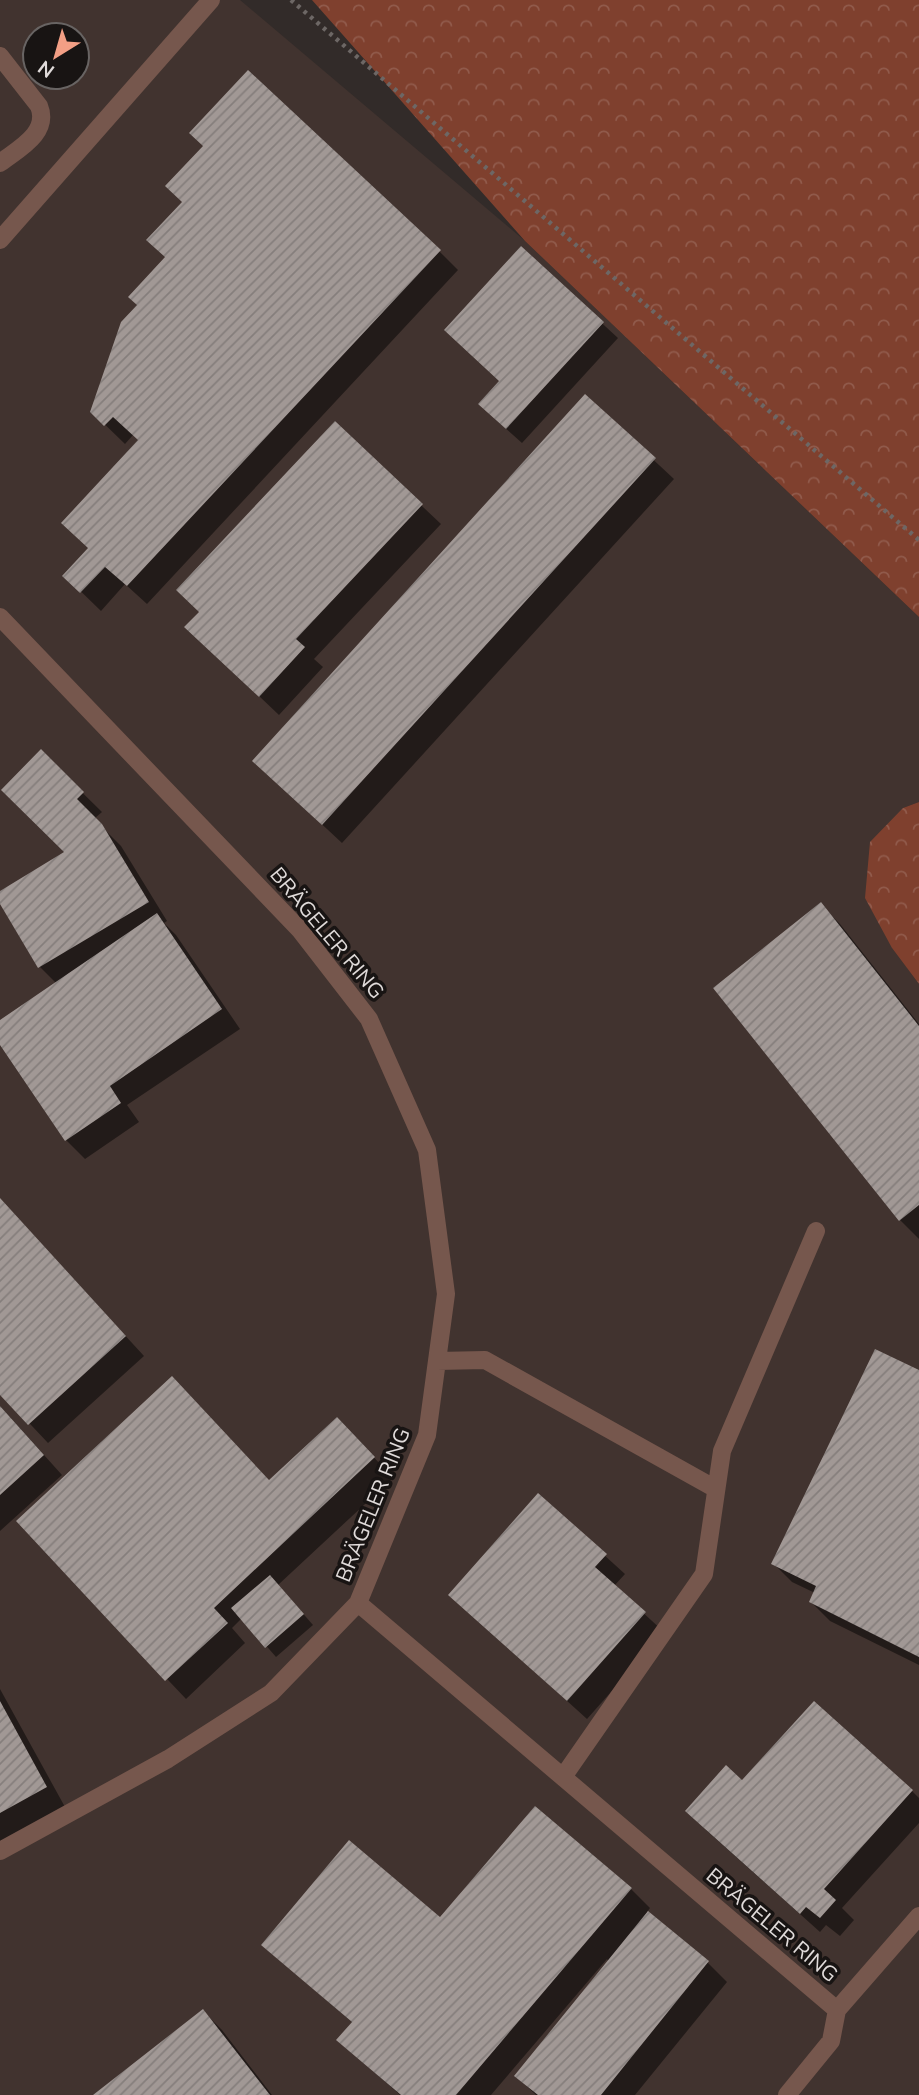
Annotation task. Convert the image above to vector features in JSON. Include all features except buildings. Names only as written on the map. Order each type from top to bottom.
[{"type":"street","points":[[0,240],[211,0]]},
{"type":"street","points":[[0,57],[39,106],[43,115],[42,122],[30,140],[0,163]]},
{"type":"street","name":"BRÄGELER RING","points":[[0,617],[300,930],[369,1019],[427,1150],[446,1294],[427,1435],[358,1603],[271,1693],[168,1759],[0,1851]]},
{"type":"street","points":[[563,1777],[704,1574],[722,1451],[816,1231]]},
{"type":"street","points":[[437,1361],[485,1360],[716,1489]]},
{"type":"street","name":"BRÄGELER RING","points":[[358,1603],[837,2010],[919,1916]]},
{"type":"street","points":[[787,2095],[831,2040],[837,2010]]},
{"type":"path","points":[[291,0],[919,540]]},
{"type":"shaded area","points":[[0,0],[240,0],[525,241],[919,617],[919,802],[903,808],[892,948],[919,984],[919,2095],[0,2095]]},
{"type":"green space","points":[[312,0],[919,0],[919,617],[525,241]]},
{"type":"green space","points":[[919,802],[919,984],[892,948],[865,898],[870,842],[903,808]]}]
